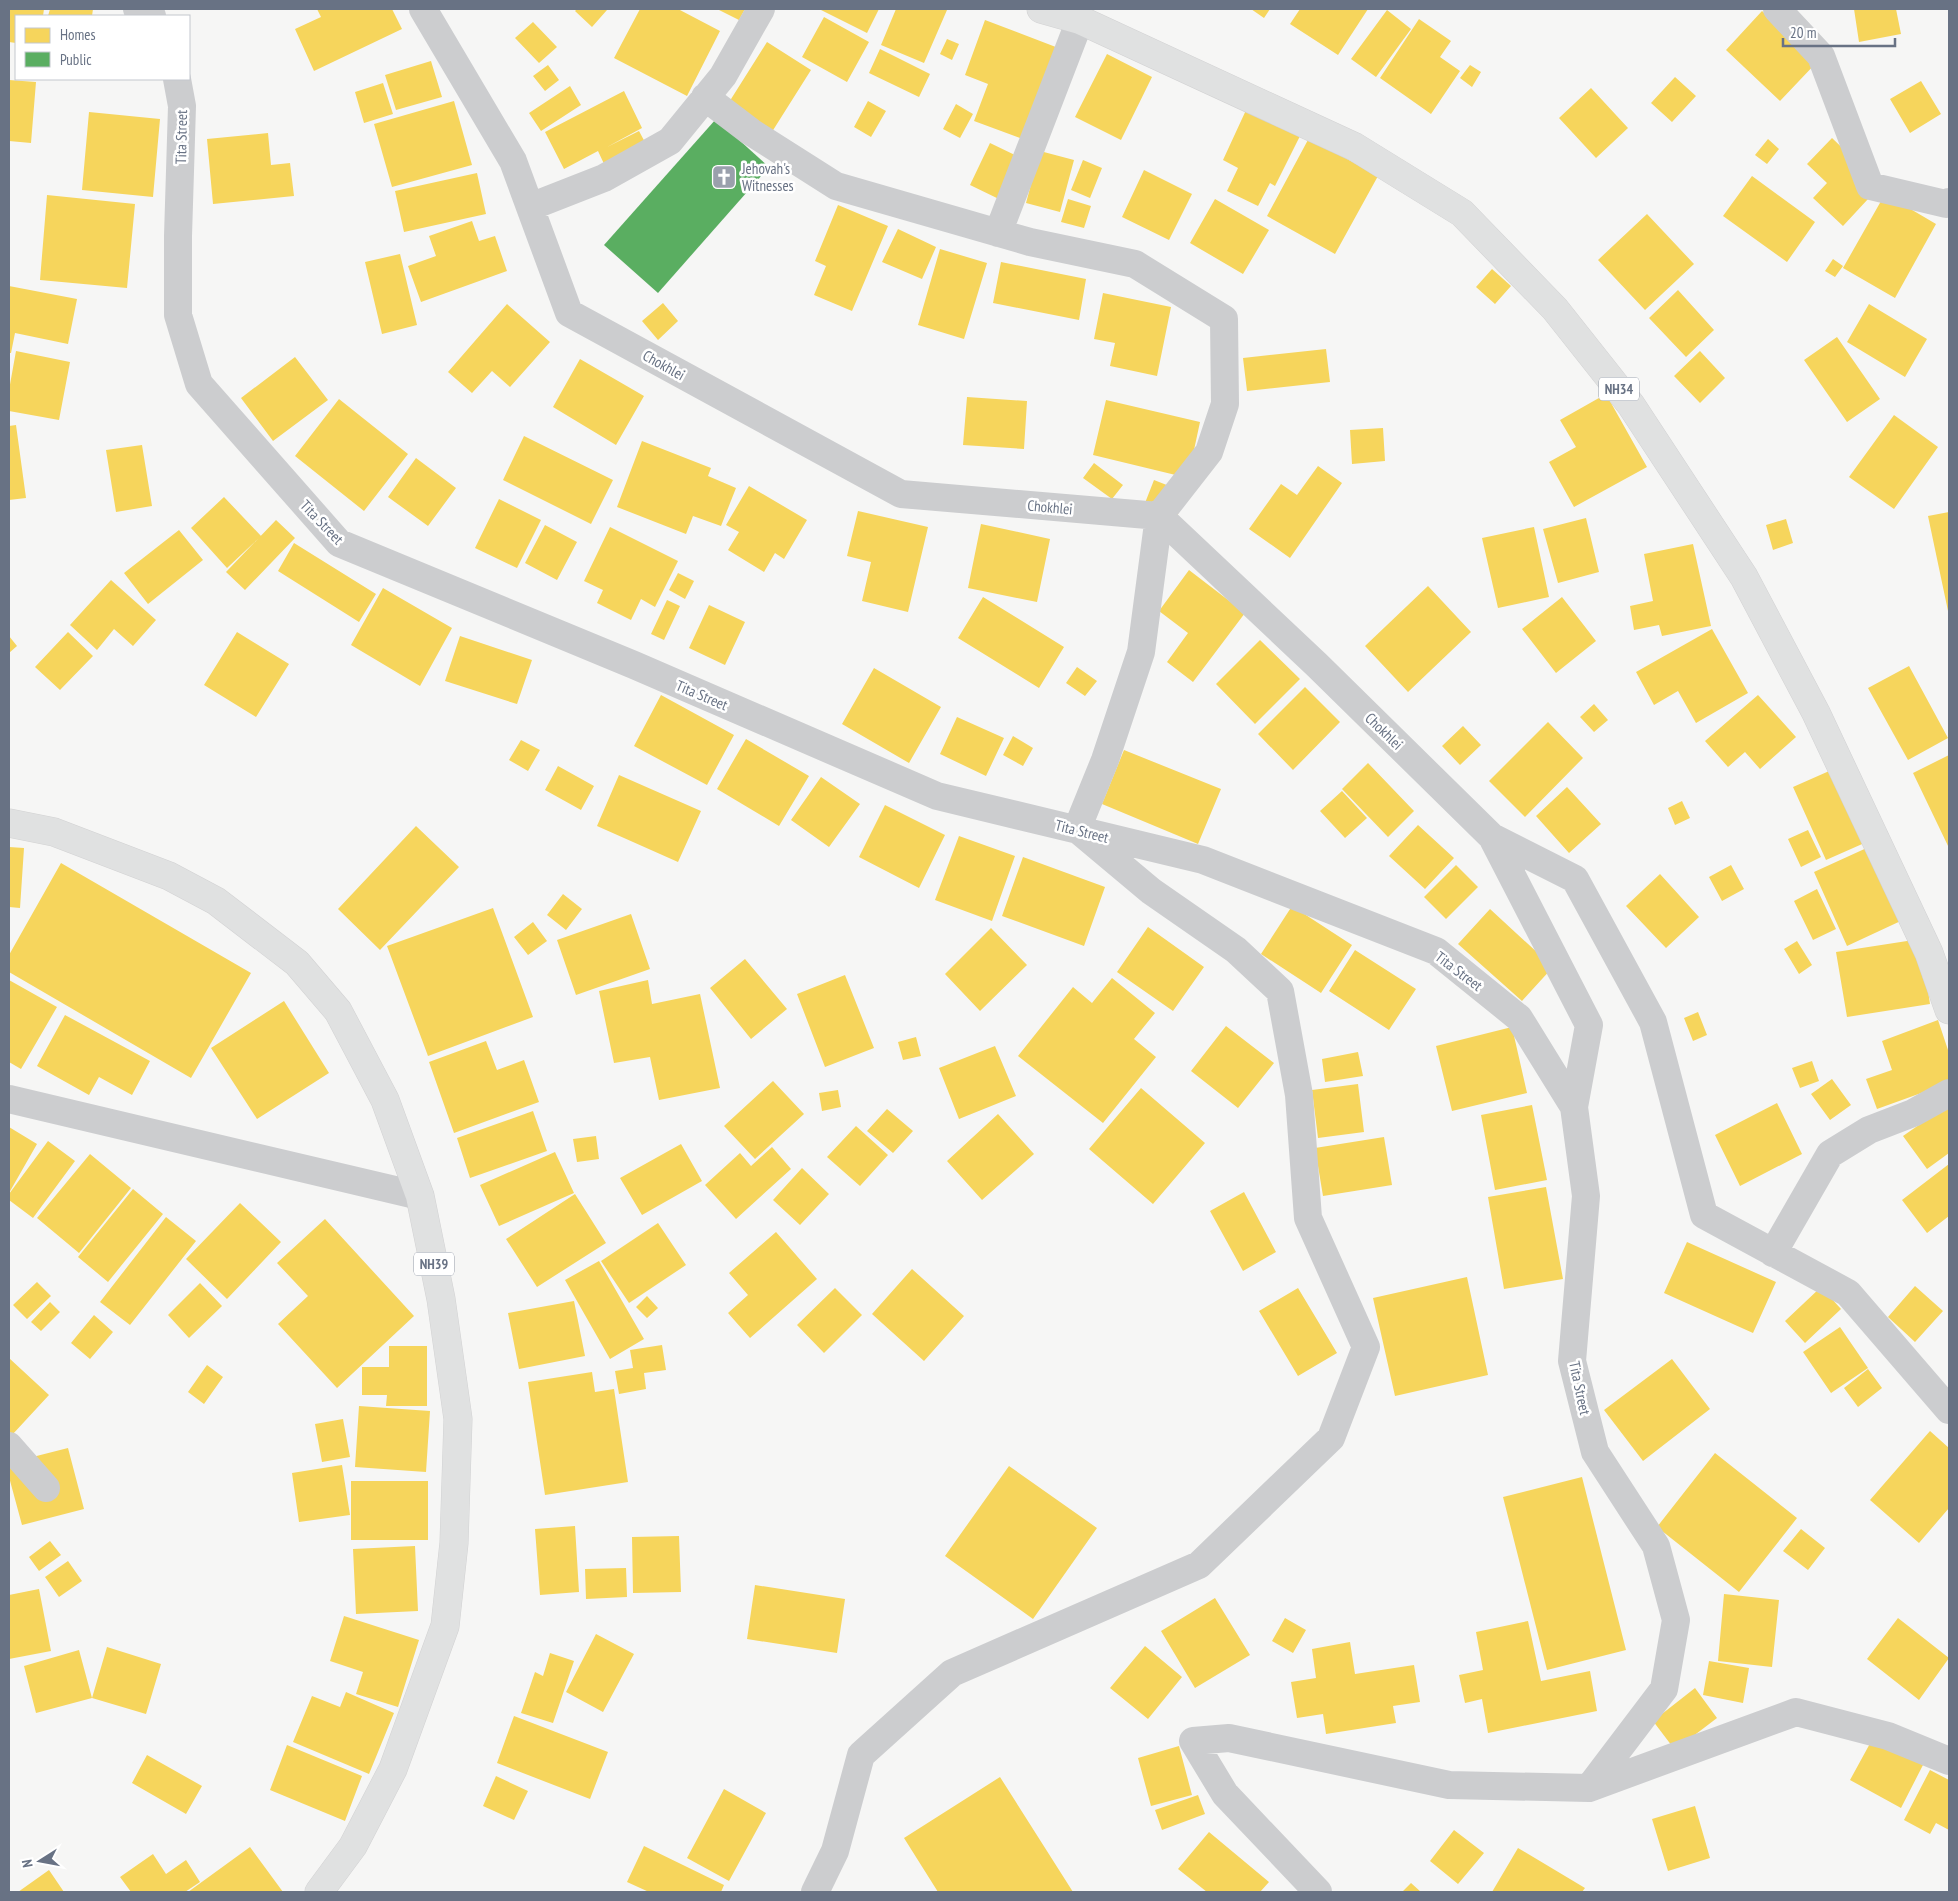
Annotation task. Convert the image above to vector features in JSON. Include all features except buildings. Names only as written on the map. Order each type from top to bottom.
[{"type":"highway","name":"NH34","points":[[1041,9],[1080,20],[1354,147],[1462,213],[1555,310],[1631,405],[1744,577],[1816,713],[1939,961],[1949,1010]]},
{"type":"highway","name":"NH39","points":[[9,824],[54,832],[169,876],[216,901],[296,963],[338,1011],[385,1100],[420,1196],[441,1299],[458,1419],[454,1543],[444,1626],[393,1769],[353,1846],[319,1892]]},
{"type":"street","points":[[137,9],[150,15]]},
{"type":"street","name":"Chokhlei","points":[[423,9],[513,161],[569,312],[901,494],[1159,516],[1317,666],[1492,837],[1589,1025],[1574,1107]]},
{"type":"street","points":[[530,207],[604,178],[670,141],[723,76],[761,9]]},
{"type":"street","points":[[1777,9],[1821,56],[1870,186],[1946,204],[1949,202]]},
{"type":"street","points":[[998,232],[1080,20]]},
{"type":"street","name":"Tita Street","points":[[177,80],[182,106],[178,314],[199,384],[339,543],[634,665],[937,796],[1203,860],[1436,951],[1519,1018],[1574,1107],[1586,1196],[1572,1361],[1595,1452],[1656,1546],[1676,1620],[1664,1689],[1589,1788]]},
{"type":"street","points":[[705,97],[751,132],[836,186],[1030,242],[1135,264],[1224,319],[1226,404],[1209,452],[1159,516],[1141,652],[1105,760],[1077,829],[1151,891],[1236,950],[1280,991],[1299,1095],[1308,1218],[1366,1347],[1331,1438],[1199,1565],[952,1673],[861,1755],[835,1851],[815,1892]]},
{"type":"street","points":[[1492,837],[1575,879],[1653,1022],[1704,1215],[1848,1293],[1949,1410]]},
{"type":"street","points":[[1773,1253],[1830,1154],[1869,1130],[1913,1112],[1949,1093]]},
{"type":"street","points":[[9,1099],[420,1196]]},
{"type":"street","points":[[9,1446],[46,1488]]},
{"type":"street","points":[[1318,1892],[1225,1794],[1193,1741],[1229,1738],[1449,1785],[1589,1788],[1796,1712],[1888,1736],[1949,1761]]},
{"type":"place","name":"Jehovah's Witnesses","points":[[724,177]]}]
